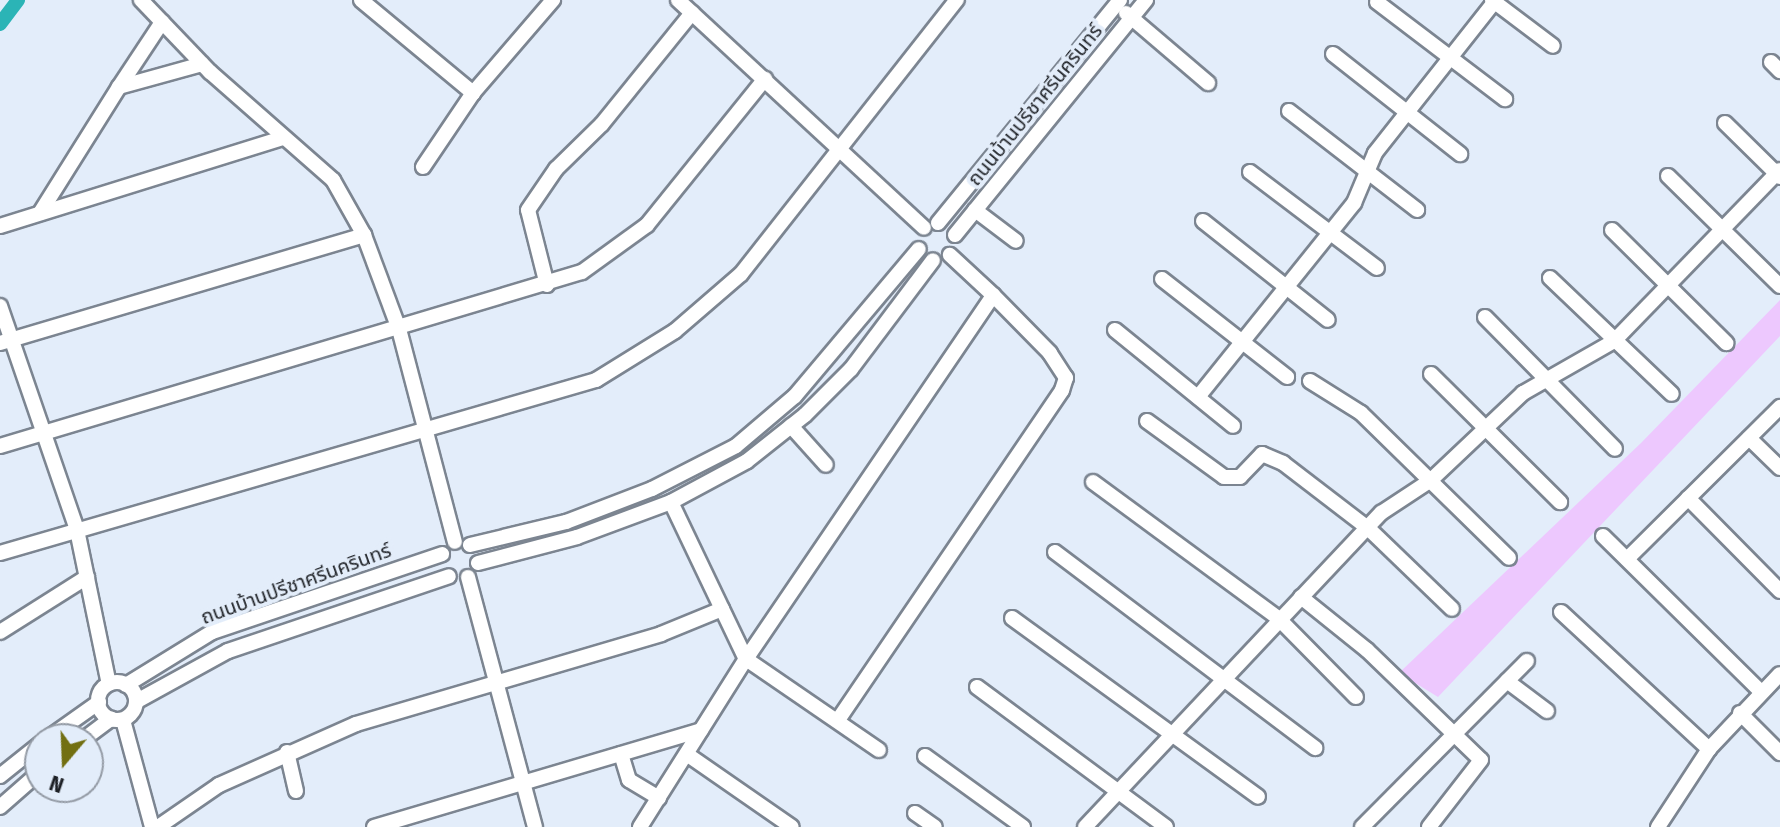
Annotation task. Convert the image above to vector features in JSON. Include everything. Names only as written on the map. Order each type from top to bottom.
[{"type":"street","points":[[141,0],[202,64],[333,180],[364,235],[399,329],[455,542]]},
{"type":"street","points":[[361,0],[473,93]]},
{"type":"street","points":[[423,167],[473,93],[553,0]]},
{"type":"street","points":[[678,0],[840,150],[931,226],[955,235]]},
{"type":"street","points":[[0,553],[596,380],[675,331],[741,274],[957,0]]},
{"type":"street","name":"ถนนบ้านปรีชาศรีนครินทร์","points":[[950,255],[955,235],[1146,0]]},
{"type":"street","points":[[1198,397],[1359,193],[1366,170],[1494,1],[1553,46]]},
{"type":"street","points":[[1118,2],[1132,18],[1208,83]]},
{"type":"street","name":"ถนนบ้านปรีชาศรีนครินทร์","points":[[126,685],[212,632],[442,554],[455,542],[470,545],[566,522],[652,489],[736,446],[795,396],[919,249],[931,226],[1118,2]]},
{"type":"street","points":[[1377,2],[1505,99]]},
{"type":"street","points":[[547,285],[528,210],[556,169],[602,124],[692,13]]},
{"type":"street","points":[[40,213],[162,22]]},
{"type":"street","points":[[1333,54],[1460,154]]},
{"type":"street","points":[[119,87],[202,64]]},
{"type":"street","points":[[0,446],[547,285],[582,272],[647,225],[765,79]]},
{"type":"street","points":[[1289,111],[1417,210]]},
{"type":"street","points":[[1085,827],[1278,618],[1399,499],[1431,480],[1523,393],[1614,341],[1671,287],[1779,174],[1725,123]]},
{"type":"street","points":[[0,226],[283,138]]},
{"type":"street","points":[[1250,172],[1377,268]]},
{"type":"street","points":[[1668,176],[1780,286]]},
{"type":"street","points":[[975,210],[1016,241]]},
{"type":"street","points":[[1203,221],[1328,320]]},
{"type":"street","points":[[1612,230],[1726,343]]},
{"type":"street","points":[[4,342],[364,235]]},
{"type":"street","points":[[919,249],[933,260]]},
{"type":"street","points":[[535,827],[521,785],[468,577],[478,563],[577,537],[671,502],[747,461],[791,426],[851,369],[933,260],[950,255],[1055,360],[1066,378],[1062,390],[838,720]]},
{"type":"street","points":[[1550,278],[1672,394]]},
{"type":"street","points":[[1162,279],[1287,377]]},
{"type":"street","points":[[640,827],[746,659],[993,295]]},
{"type":"street","points":[[0,306],[4,342],[77,530],[109,684],[99,702],[69,723]]},
{"type":"street","points":[[1485,317],[1615,449]]},
{"type":"street","points":[[1115,330],[1233,426]]},
{"type":"street","points":[[1431,374],[1484,430],[1560,502]]},
{"type":"street","points":[[1310,381],[1352,405],[1509,558]]},
{"type":"street","points":[[1627,559],[1780,407]]},
{"type":"street","points":[[1147,421],[1224,477],[1240,477],[1256,457],[1270,457],[1369,529],[1452,609]]},
{"type":"street","points":[[791,426],[826,465]]},
{"type":"street","points":[[1749,438],[1780,468]]},
{"type":"street","points":[[1093,482],[1278,618],[1356,697]]},
{"type":"street","points":[[1688,498],[1780,591]]},
{"type":"street","points":[[671,502],[746,659],[879,750]]},
{"type":"street","points":[[1603,536],[1761,692]]},
{"type":"street","points":[[470,545],[478,563]]},
{"type":"street","points":[[1055,552],[1315,748]]},
{"type":"street","points":[[442,554],[442,566],[449,576]]},
{"type":"street","name":"ถนนบ้านปรีชาศรีนครินทร์","points":[[104,727],[133,713],[137,701],[228,651],[449,576],[468,577]]},
{"type":"street","points":[[0,632],[87,577]]},
{"type":"street","points":[[1301,597],[1481,760],[1429,827]]},
{"type":"street","points":[[99,702],[117,720],[155,827],[219,785],[287,752],[356,724],[661,634],[722,609]]},
{"type":"street","points":[[1561,612],[1709,749]]},
{"type":"street","points":[[1012,618],[1258,797]]},
{"type":"street","points":[[1362,827],[1527,661]]},
{"type":"street","points":[[1658,827],[1709,749],[1780,674]]},
{"type":"street","points":[[1507,681],[1547,711]]},
{"type":"street","points":[[109,684],[126,685],[137,701]]},
{"type":"street","points":[[977,687],[1166,827]]},
{"type":"street","points":[[1740,713],[1780,753]]},
{"type":"street","points":[[374,827],[701,730]]},
{"type":"street","points":[[287,752],[296,791]]},
{"type":"street","points":[[621,754],[629,780],[659,798]]},
{"type":"street","points":[[688,755],[792,827]]},
{"type":"street","points":[[925,756],[1023,827]]},
{"type":"street","points":[[0,776],[24,757]]},
{"type":"street","points":[[0,807],[24,786]]},
{"type":"street","points":[[915,813],[935,827]]},
{"type":"shaded area","points":[[1780,300],[1780,336],[1438,697],[1399,673],[1641,443]]},
{"type":"waterway","points":[[0,24],[18,0]]}]
